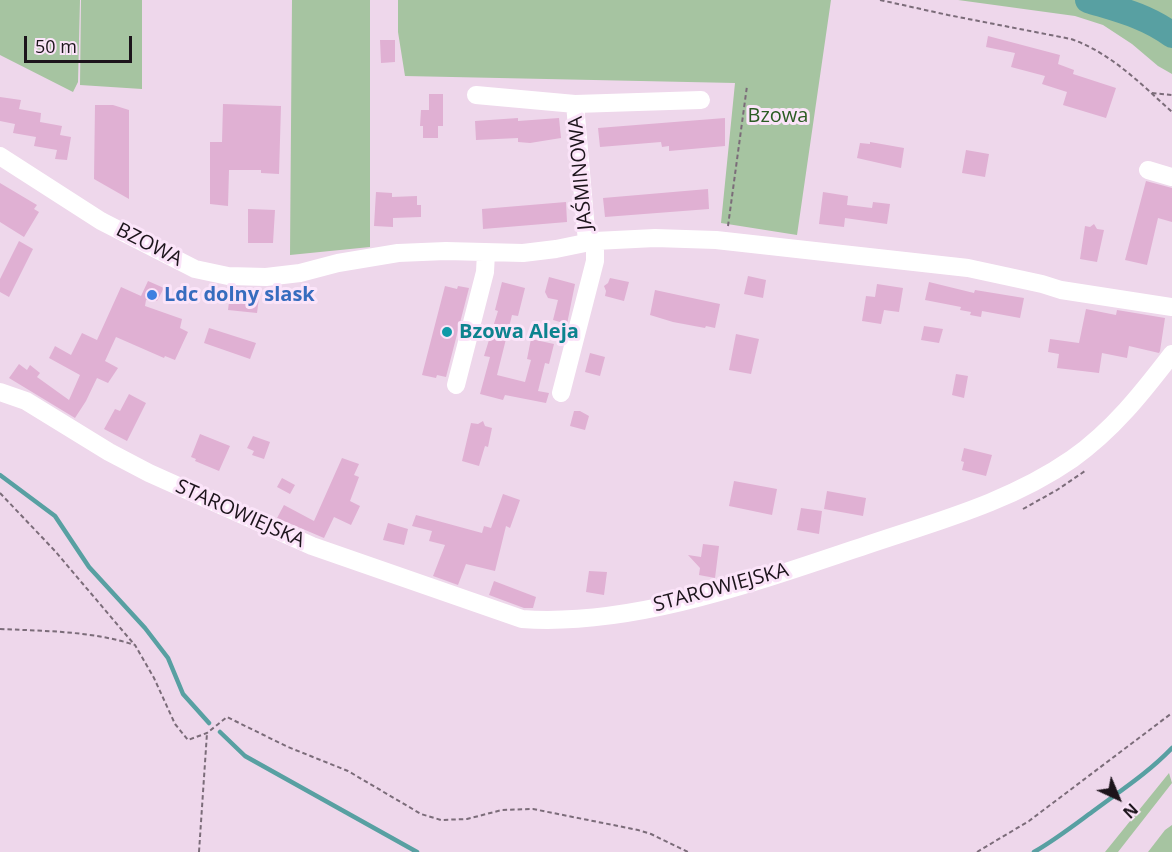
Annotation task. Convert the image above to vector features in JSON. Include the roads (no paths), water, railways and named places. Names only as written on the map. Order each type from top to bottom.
[{"type":"street","points":[[476,95],[575,104],[701,100]]},
{"type":"street","name":"JAŚMINOWA","points":[[561,393],[595,261],[575,104]]},
{"type":"street","name":"BZOWA","points":[[0,156],[101,221],[195,269],[228,276],[300,273],[338,263],[398,253],[447,251],[523,253],[591,241],[655,238],[726,242],[968,268],[1061,290],[1172,307]]},
{"type":"street","points":[[1148,170],[1172,177]]},
{"type":"street","points":[[456,385],[484,272],[486,253]]},
{"type":"street","name":"STAROWIEJSKA","points":[[0,392],[26,401],[108,452],[149,473],[312,546],[500,612],[522,619],[541,621],[611,615],[687,602],[968,512],[1031,484],[1072,459],[1095,441],[1134,403],[1172,354]]},
{"type":"waterway","points":[[1088,0],[1142,18],[1172,35]]},
{"type":"waterway","points":[[0,475],[55,516],[89,567],[145,628],[168,658],[183,694],[209,723]]},
{"type":"waterway","points":[[220,732],[245,756],[417,852]]},
{"type":"waterway","points":[[1034,852],[1134,782],[1172,748]]},
{"type":"place","name":"Ldc dolny slask","points":[[152,295]]},
{"type":"place","name":"Bzowa Aleja","points":[[447,332]]},
{"type":"park label","name":"Bzowa","points":[[778,116]]}]
